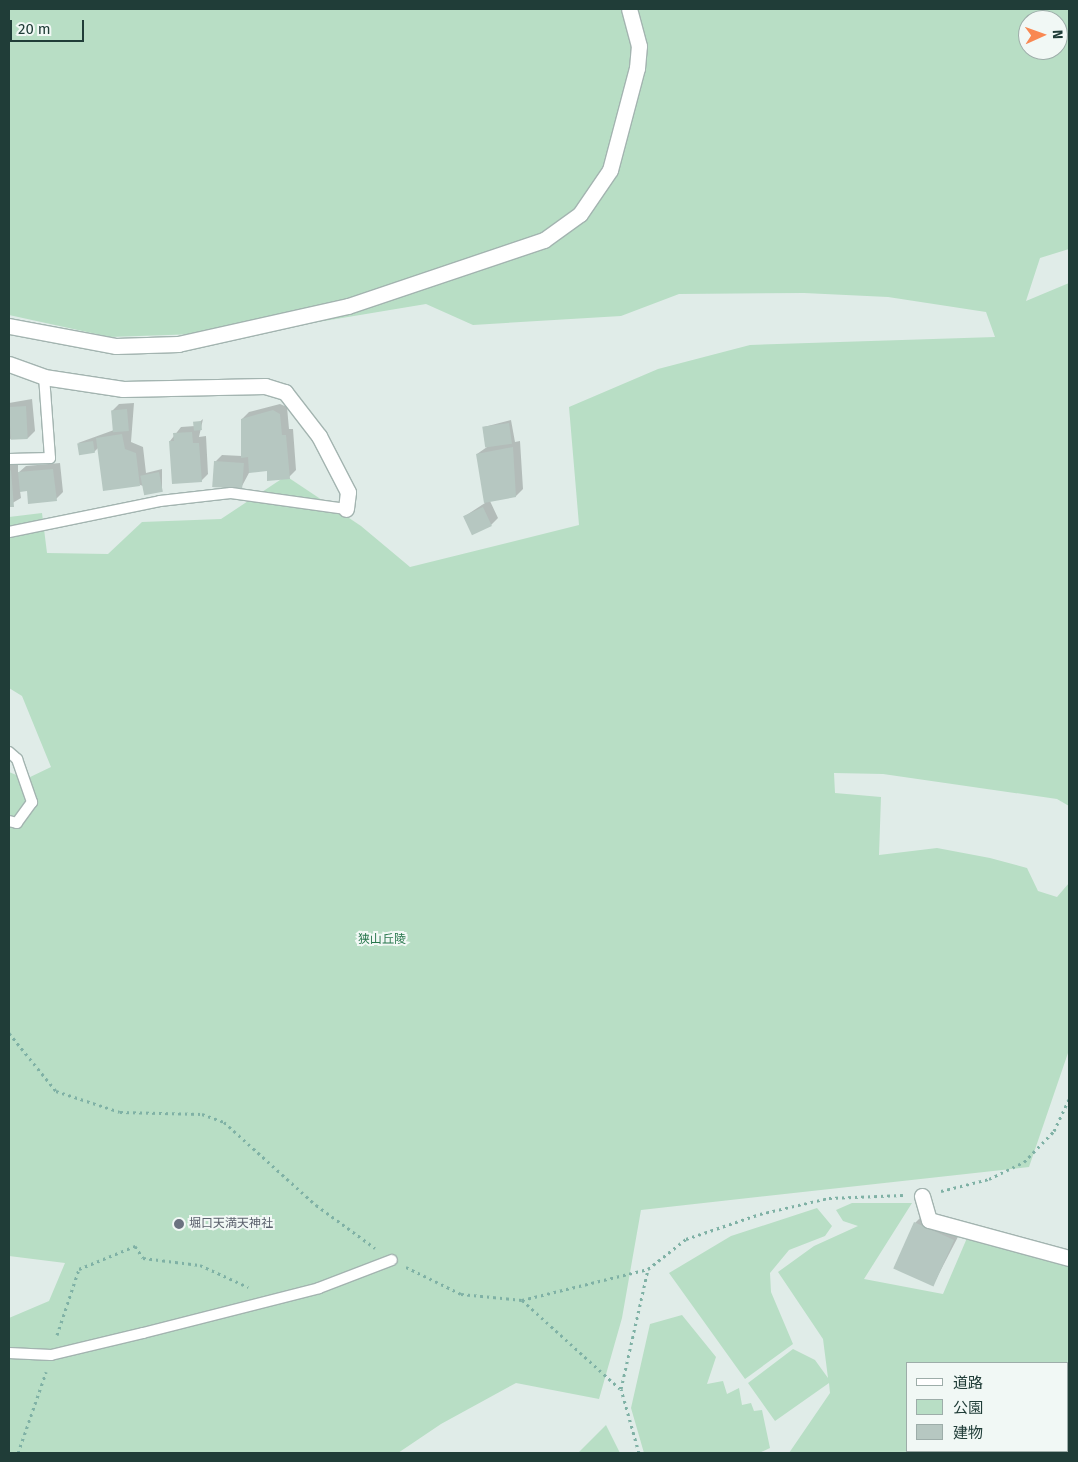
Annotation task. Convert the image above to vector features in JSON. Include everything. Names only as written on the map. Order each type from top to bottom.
[{"type":"street","points":[[9,326],[116,346],[178,344],[348,306],[544,240],[580,214],[610,170],[636,68],[639,46],[629,9]]},
{"type":"street","points":[[9,364],[44,376],[123,389],[265,386],[285,392],[319,436],[348,492],[346,509]]},
{"type":"street","points":[[922,1196],[929,1220],[1069,1258]]},
{"type":"lane","points":[[9,458],[50,458],[44,376]]},
{"type":"lane","points":[[9,532],[160,501],[231,493],[346,509]]},
{"type":"lane","points":[[9,752],[17,759],[32,802],[17,822],[9,821]]},
{"type":"lane","points":[[9,1353],[51,1355],[319,1288],[392,1260]]},
{"type":"path","points":[[9,1033],[56,1091],[120,1112],[202,1114],[224,1122],[316,1206],[392,1260],[461,1294],[522,1300],[648,1269],[686,1239],[760,1214],[829,1198],[922,1196],[989,1179],[1024,1162],[1054,1131],[1069,1099]]},
{"type":"path","points":[[18,1453],[79,1269],[135,1246],[143,1258],[200,1266],[272,1300]]},
{"type":"path","points":[[639,1453],[621,1389],[648,1269]]},
{"type":"path","points":[[522,1300],[621,1389]]},
{"type":"green space","name":"狭山丘陵","points":[[9,9],[1069,9],[1069,249],[1040,258],[1026,301],[1069,283],[1069,806],[1057,799],[883,774],[834,773],[835,793],[881,797],[879,855],[937,848],[990,858],[1027,868],[1038,891],[1057,897],[1069,883],[1069,1050],[1029,1167],[641,1210],[622,1318],[599,1399],[516,1383],[441,1424],[398,1453],[9,1453],[9,1318],[49,1301],[65,1263],[9,1256],[9,772],[26,779],[51,767],[22,696],[9,688],[9,517],[42,513],[47,553],[108,554],[142,522],[221,519],[286,476],[361,526],[410,567],[579,525],[569,407],[658,369],[750,345],[995,337],[986,312],[888,297],[804,293],[679,294],[621,316],[473,325],[426,304],[258,332],[110,337],[9,315]]},
{"type":"green space","points":[[852,1203],[912,1203],[864,1279],[943,1294],[967,1238],[1069,1252],[1069,1453],[789,1453],[830,1393],[829,1383],[775,1421],[748,1383],[793,1349],[815,1360],[828,1378],[823,1339],[778,1272],[814,1246],[858,1226],[843,1221],[836,1210]]},
{"type":"green space","points":[[817,1208],[832,1226],[825,1236],[789,1250],[770,1273],[771,1292],[793,1344],[745,1379],[669,1273],[731,1236]]},
{"type":"green space","points":[[682,1315],[716,1357],[707,1384],[723,1381],[727,1394],[739,1388],[742,1405],[751,1403],[754,1411],[762,1410],[770,1448],[759,1453],[644,1453],[631,1408],[650,1324]]},
{"type":"green space","points":[[606,1425],[620,1453],[578,1453]]},
{"type":"building","points":[[26,406],[28,439],[11,440],[9,407]]},
{"type":"building","points":[[127,409],[129,431],[113,432],[111,410]]},
{"type":"building","points":[[273,410],[280,414],[282,435],[286,435],[290,479],[267,481],[267,471],[249,473],[248,457],[241,458],[241,419]]},
{"type":"building","points":[[201,421],[202,430],[194,431],[193,422]]},
{"type":"building","points":[[509,423],[512,444],[485,448],[482,427]]},
{"type":"building","points":[[192,432],[193,443],[199,443],[202,482],[172,484],[169,441],[174,441],[173,433]]},
{"type":"building","points":[[122,434],[125,449],[136,453],[140,486],[103,491],[96,438]]},
{"type":"building","points":[[93,441],[95,453],[79,455],[77,444]]},
{"type":"building","points":[[513,447],[516,497],[484,503],[476,454]]},
{"type":"building","points":[[214,461],[244,463],[242,489],[212,487]]},
{"type":"building","points":[[53,469],[57,501],[28,504],[27,491],[20,492],[18,472]]},
{"type":"building","points":[[11,470],[14,507],[9,507],[9,471]]},
{"type":"building","points":[[159,472],[163,492],[144,495],[140,476]]},
{"type":"building","points":[[483,507],[492,526],[472,535],[463,516]]},
{"type":"building","points":[[914,1222],[954,1240],[933,1286],[893,1269]]},
{"type":"place","name":"堀口天満天神社","points":[[179,1224]]}]
